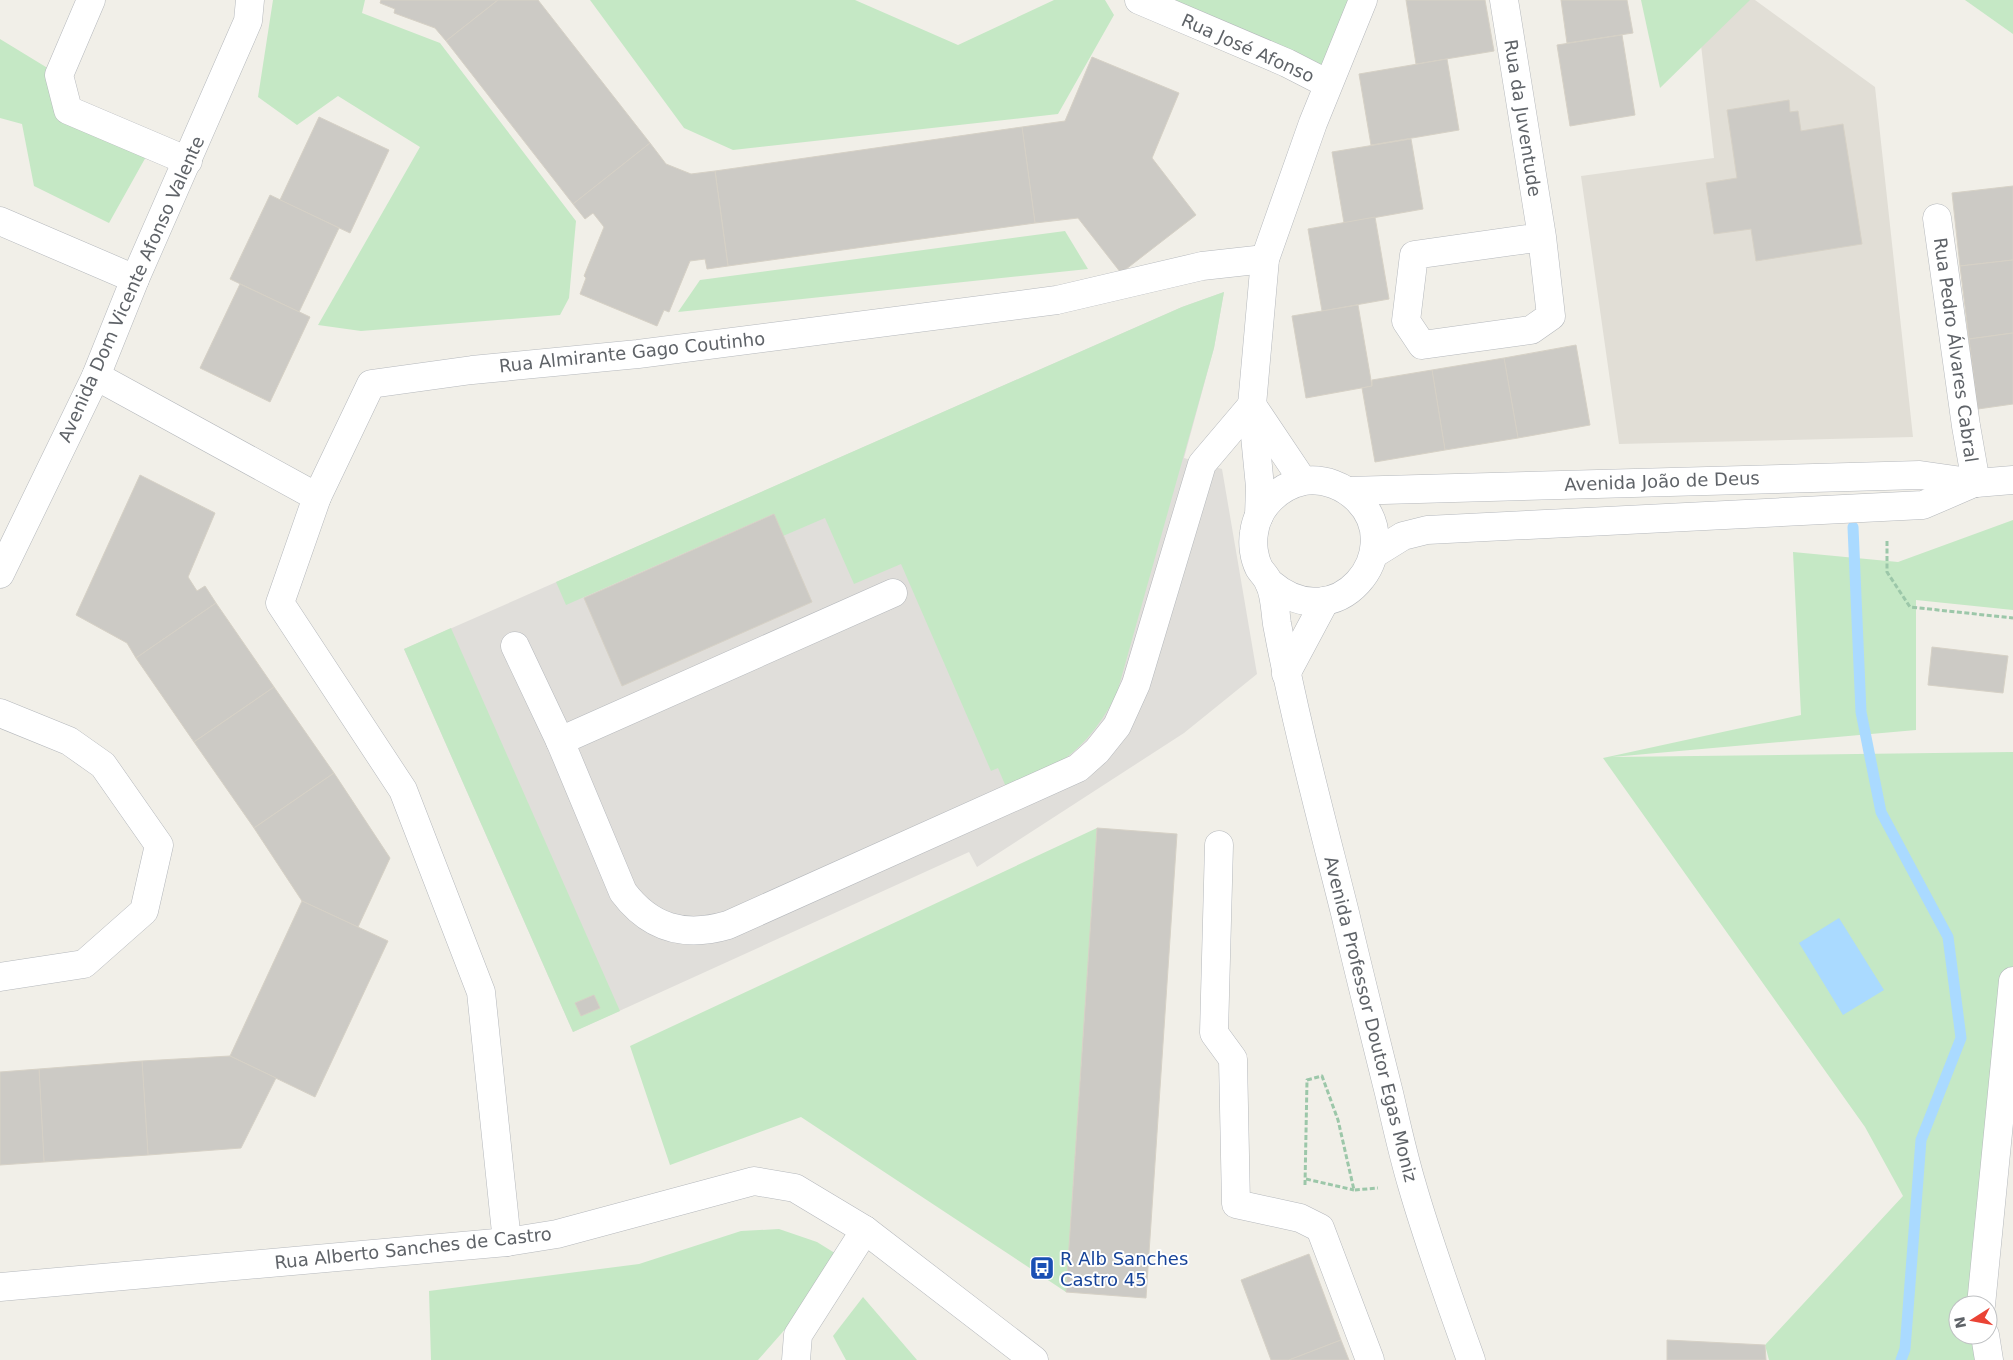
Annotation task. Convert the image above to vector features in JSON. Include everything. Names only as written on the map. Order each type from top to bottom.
[{"type":"street","points":[[91,0],[58,75],[68,110],[188,161]]},
{"type":"street","name":"Avenida Dom Vicente Afonso Valente","points":[[0,574],[96,376],[135,279],[248,21],[250,0]]},
{"type":"street","name":"Rua José Afonso","points":[[1139,0],[1287,63],[1328,84]]},
{"type":"street","points":[[1259,516],[1269,500],[1284,488],[1303,482],[1318,480],[1348,491],[1361,503],[1370,518],[1374,536],[1374,554],[1367,571],[1357,585],[1342,596],[1325,601],[1310,602],[1295,600],[1282,593],[1270,583],[1259,568],[1254,551],[1254,533],[1259,516],[1260,487],[1252,405],[1265,259],[1313,123],[1363,0]]},
{"type":"street","name":"Rua da Juventude","points":[[1504,0],[1542,237],[1551,316],[1531,330],[1422,345],[1406,321],[1414,254],[1542,237]]},
{"type":"street","name":"Rua Pedro Álvares Cabral","points":[[1937,218],[1966,426],[1976,482]]},
{"type":"street","points":[[1,223],[68,249],[135,279]]},
{"type":"street","name":"Rua Almirante Gago Coutinho","points":[[317,497],[370,384],[472,370],[638,354],[1057,300],[1202,266],[1265,259]]},
{"type":"street","points":[[96,376],[317,497],[280,603],[403,790],[481,992],[507,1242]]},
{"type":"street","points":[[1252,405],[1303,482]]},
{"type":"street","points":[[515,646],[560,741],[623,892],[634,907],[647,917],[666,926],[691,931],[708,930],[728,925],[1078,768],[1096,751],[1116,726],[1136,684],[1202,464],[1252,405]]},
{"type":"street","name":"Avenida João de Deus","points":[[1348,491],[1920,474],[1976,482],[2013,480]]},
{"type":"street","name":"Avenida João de Deus","points":[[1374,554],[1403,536],[1427,530],[1923,505],[1976,482]]},
{"type":"street","name":"Avenida Professor Doutor Egas Moniz","points":[[1270,583],[1286,674],[1411,1184],[1471,1360]]},
{"type":"street","points":[[560,741],[893,593]]},
{"type":"street","points":[[1286,674],[1325,601]]},
{"type":"street","points":[[0,713],[69,741],[103,765],[159,845],[144,911],[84,964],[0,977]]},
{"type":"street","points":[[1219,845],[1214,1033],[1233,1059],[1236,1204],[1300,1218],[1320,1228],[1370,1360]]},
{"type":"street","points":[[1982,1295],[2013,981]]},
{"type":"street","name":"Rua Alberto Sanches de Castro","points":[[0,1287],[507,1242],[557,1234],[754,1181],[795,1188],[865,1230],[1034,1360]]},
{"type":"street","points":[[796,1360],[798,1335],[865,1230]]},
{"type":"street","points":[[1987,1345],[1989,1360]]},
{"type":"path","points":[[1887,572],[1910,608],[2013,618]]},
{"type":"path","points":[[1300,1218],[1306,1178],[1307,1080],[1322,1076],[1338,1120],[1354,1190]]},
{"type":"path","points":[[1306,1178],[1354,1190],[1411,1184]]},
{"type":"shaded area","points":[[1746,0],[1755,0],[1875,87],[1913,437],[1619,444],[1581,176],[1714,158],[1701,45]]},
{"type":"shaded area","points":[[1224,292],[1214,348],[1184,458],[1222,469],[1257,674],[1184,733],[977,867],[969,852],[573,1032],[404,649],[1182,307]]},
{"type":"green space","points":[[273,0],[365,0],[362,13],[440,43],[576,221],[569,298],[560,315],[361,331],[318,325],[420,147],[338,96],[297,125],[258,97]]},
{"type":"green space","points":[[590,0],[855,0],[958,45],[1054,0],[1105,0],[1114,15],[1058,114],[733,150],[684,128]]},
{"type":"green space","points":[[1137,0],[1363,0],[1328,84]]},
{"type":"green space","points":[[1641,0],[1750,0],[1660,88]]},
{"type":"green space","points":[[1965,0],[2013,0],[2013,34]]},
{"type":"green space","points":[[0,39],[59,75],[68,110],[152,146],[109,223],[34,186],[22,124],[0,118]]},
{"type":"green space","points":[[1065,231],[1088,269],[678,312],[700,280]]},
{"type":"green space","points":[[1224,292],[1214,348],[1117,693],[1097,726],[1080,746],[1060,762],[1044,771],[1006,787],[998,768],[991,771],[901,564],[854,584],[825,518],[783,536],[773,514],[566,605],[556,582],[1182,307]]},
{"type":"green space","points":[[2013,520],[2013,610],[1916,600],[1916,730],[1612,757],[2013,752],[2013,981],[1982,1295],[1948,1295],[1948,1345],[1985,1345],[1987,1360],[1769,1360],[1765,1345],[1903,1196],[1865,1127],[1603,758],[1801,715],[1793,552],[1898,562]]},
{"type":"green space","points":[[451,628],[620,1011],[573,1032],[404,649]]},
{"type":"green space","points":[[1097,828],[1066,1292],[801,1117],[670,1165],[630,1046]]},
{"type":"green space","points":[[779,1229],[817,1242],[846,1260],[758,1360],[431,1360],[429,1291],[639,1264],[741,1231]]},
{"type":"green space","points":[[863,1297],[917,1360],[846,1360],[833,1336]]},
{"type":"water","points":[[1839,918],[1884,990],[1843,1015],[1799,943]]},
{"type":"building","points":[[381,0],[498,0],[446,41],[435,28],[394,13],[395,9],[380,3]]},
{"type":"building","points":[[498,0],[538,0],[650,143],[573,204],[446,41]]},
{"type":"building","points":[[1406,0],[1485,0],[1494,51],[1416,64]]},
{"type":"building","points":[[1561,0],[1627,0],[1633,33],[1567,43]]},
{"type":"building","points":[[1622,35],[1635,115],[1570,126],[1557,45]]},
{"type":"building","points":[[1092,57],[1179,93],[1152,158],[1196,215],[1121,273],[1078,218],[1035,223],[1022,127],[1065,121]]},
{"type":"building","points":[[1447,59],[1459,130],[1371,145],[1359,74]]},
{"type":"building","points":[[1789,100],[1790,112],[1798,111],[1801,131],[1843,124],[1862,244],[1756,261],[1751,229],[1714,234],[1706,183],[1737,178],[1727,110]]},
{"type":"building","points":[[319,117],[389,150],[350,233],[280,200]]},
{"type":"building","points":[[1022,127],[1035,223],[728,266],[715,171]]},
{"type":"building","points":[[1411,139],[1423,209],[1344,223],[1332,152]]},
{"type":"building","points":[[650,143],[666,164],[691,174],[715,171],[728,266],[707,269],[705,259],[690,261],[669,312],[664,310],[657,326],[580,294],[586,278],[584,276],[604,227],[593,213],[585,219],[573,204]]},
{"type":"building","points":[[2013,186],[2013,260],[1960,266],[1952,193]]},
{"type":"building","points":[[270,195],[339,228],[299,312],[230,279]]},
{"type":"building","points":[[1375,217],[1389,299],[1322,311],[1308,229]]},
{"type":"building","points":[[2013,260],[2013,333],[1969,339],[1960,266]]},
{"type":"building","points":[[240,284],[310,317],[270,402],[200,368]]},
{"type":"building","points":[[1358,305],[1372,386],[1306,398],[1292,316]]},
{"type":"building","points":[[2013,333],[2013,404],[1978,409],[1969,339]]},
{"type":"building","points":[[1576,345],[1590,425],[1518,438],[1504,358]]},
{"type":"building","points":[[1504,358],[1518,438],[1445,450],[1432,370]]},
{"type":"building","points":[[1432,370],[1445,450],[1375,462],[1362,388],[1372,386],[1372,380]]},
{"type":"building","points":[[140,475],[215,513],[188,577],[197,591],[205,586],[216,603],[136,658],[127,643],[76,615]]},
{"type":"building","points":[[774,514],[812,602],[622,686],[584,598]]},
{"type":"building","points":[[216,603],[274,687],[194,742],[136,658]]},
{"type":"building","points":[[1932,647],[2008,656],[2003,693],[1928,685]]},
{"type":"building","points":[[274,687],[334,773],[254,828],[194,742]]},
{"type":"building","points":[[334,773],[390,858],[358,927],[302,901],[254,828]]},
{"type":"building","points":[[1097,828],[1177,834],[1146,1298],[1066,1292]]},
{"type":"building","points":[[302,901],[388,941],[315,1097],[230,1056]]},
{"type":"building","points":[[594,995],[600,1008],[581,1016],[575,1003]]},
{"type":"building","points":[[230,1056],[276,1078],[241,1148],[148,1155],[142,1061]]},
{"type":"building","points":[[142,1061],[148,1155],[44,1162],[39,1069]]},
{"type":"building","points":[[39,1069],[44,1162],[0,1165],[0,1072]]},
{"type":"building","points":[[1309,1254],[1341,1340],[1289,1360],[1271,1360],[1241,1280]]},
{"type":"building","points":[[1341,1340],[1349,1360],[1289,1360]]},
{"type":"building","points":[[1667,1340],[1765,1345],[1766,1360],[1667,1360]]},
{"type":"waterway","points":[[1853,527],[1861,712],[1881,812],[1948,937],[1961,1038],[1921,1140],[1905,1349],[1901,1360]]},
{"type":"place","name":"R Alb Sanches Castro 45","points":[[1042,1268]]}]
